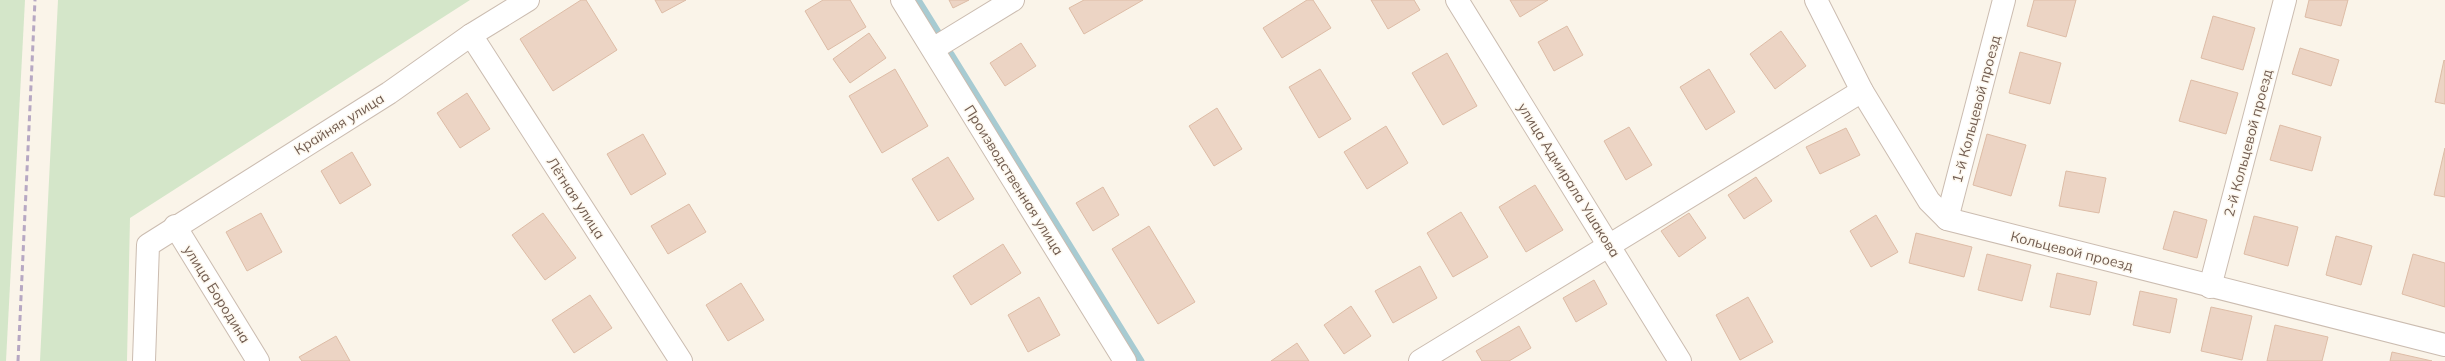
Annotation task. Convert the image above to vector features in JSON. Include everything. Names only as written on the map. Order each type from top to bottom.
[{"type":"street","name":"Крайняя улица","points":[[144,361],[148,245],[175,226],[389,93],[472,35],[528,0]]},
{"type":"street","name":"Производственная улица","points":[[902,0],[1125,361]]},
{"type":"street","points":[[933,49],[1013,0]]},
{"type":"street","name":"улица Адмирала Ушакова","points":[[1457,0],[1610,245],[1680,361]]},
{"type":"street","points":[[1816,0],[1862,91],[1929,201],[1947,219]]},
{"type":"street","name":"1-й Кольцевой проезд","points":[[1947,219],[2004,0]]},
{"type":"street","name":"2-й Кольцевой проезд","points":[[2210,287],[2285,0]]},
{"type":"street","name":"Лётная улица","points":[[472,35],[681,361]]},
{"type":"street","points":[[1420,361],[1862,91]]},
{"type":"street","name":"Кольцевой проезд","points":[[1947,219],[2210,287],[2445,345]]},
{"type":"street","name":"улица Бородина","points":[[175,226],[258,361]]},
{"type":"green space","points":[[0,0],[25,0],[6,361],[0,361]]},
{"type":"green space","points":[[58,0],[470,0],[130,218],[127,361],[40,361]]},
{"type":"building","points":[[581,0],[586,0],[617,50],[553,91],[520,39]]},
{"type":"building","points":[[655,0],[686,0],[662,13]]},
{"type":"building","points":[[823,0],[850,0],[866,27],[828,50],[805,11]]},
{"type":"building","points":[[949,0],[969,0],[953,8]]},
{"type":"building","points":[[1084,0],[1143,0],[1084,34],[1069,8]]},
{"type":"building","points":[[1307,0],[1313,0],[1331,28],[1282,58],[1263,28]]},
{"type":"building","points":[[1371,0],[1414,0],[1420,10],[1388,29]]},
{"type":"building","points":[[1510,0],[1548,0],[1520,17]]},
{"type":"building","points":[[2034,0],[2076,0],[2066,37],[2027,26]]},
{"type":"building","points":[[2309,0],[2348,0],[2341,26],[2305,17]]},
{"type":"building","points":[[2213,16],[2255,28],[2243,70],[2201,58]]},
{"type":"building","points":[[1567,26],[1583,55],[1554,71],[1538,42]]},
{"type":"building","points":[[1781,31],[1806,66],[1775,89],[1750,54]]},
{"type":"building","points":[[869,33],[886,58],[850,83],[833,59]]},
{"type":"building","points":[[1021,43],[1036,66],[1005,86],[990,63]]},
{"type":"building","points":[[2300,48],[2339,60],[2331,86],[2292,74]]},
{"type":"building","points":[[2020,52],[2061,63],[2050,104],[2009,93]]},
{"type":"building","points":[[1447,53],[1477,106],[1443,125],[1412,73]]},
{"type":"building","points":[[2444,60],[2445,61],[2445,104],[2435,102]]},
{"type":"building","points":[[895,69],[928,126],[882,153],[849,96]]},
{"type":"building","points":[[1320,69],[1351,119],[1319,138],[1289,87]]},
{"type":"building","points":[[1709,69],[1735,112],[1706,130],[1680,87]]},
{"type":"building","points":[[2191,80],[2238,93],[2226,134],[2179,121]]},
{"type":"building","points":[[467,93],[490,129],[460,148],[437,113]]},
{"type":"building","points":[[1217,108],[1242,149],[1214,166],[1189,126]]},
{"type":"building","points":[[2280,125],[2321,137],[2312,171],[2270,160]]},
{"type":"building","points":[[1386,126],[1408,163],[1367,189],[1344,152]]},
{"type":"building","points":[[1629,127],[1652,165],[1626,180],[1604,141]]},
{"type":"building","points":[[1846,128],[1860,155],[1820,174],[1806,147]]},
{"type":"building","points":[[643,134],[666,174],[631,195],[607,154]]},
{"type":"building","points":[[1987,134],[2026,145],[2011,196],[1973,185]]},
{"type":"building","points":[[2445,148],[2445,197],[2434,195]]},
{"type":"building","points":[[352,152],[371,185],[340,204],[321,171]]},
{"type":"building","points":[[948,157],[974,199],[938,221],[912,179]]},
{"type":"building","points":[[2066,171],[2106,178],[2099,213],[2059,206]]},
{"type":"building","points":[[1756,177],[1772,201],[1744,219],[1728,195]]},
{"type":"building","points":[[1535,185],[1563,230],[1526,252],[1499,207]]},
{"type":"building","points":[[1103,187],[1119,215],[1093,231],[1076,203]]},
{"type":"building","points":[[689,204],[706,232],[668,254],[651,226]]},
{"type":"building","points":[[2174,211],[2207,220],[2197,258],[2163,249]]},
{"type":"building","points":[[1461,212],[1488,257],[1453,277],[1427,233]]},
{"type":"building","points":[[261,213],[282,252],[247,271],[226,232]]},
{"type":"building","points":[[543,213],[576,258],[545,280],[512,235]]},
{"type":"building","points":[[1689,213],[1706,238],[1679,257],[1661,231]]},
{"type":"building","points":[[1876,215],[1898,252],[1871,267],[1850,231]]},
{"type":"building","points":[[2254,216],[2298,227],[2288,266],[2244,254]]},
{"type":"building","points":[[1149,226],[1195,302],[1158,324],[1112,249]]},
{"type":"building","points":[[1916,233],[1972,247],[1964,277],[1909,263]]},
{"type":"building","points":[[2336,236],[2372,246],[2361,285],[2326,275]]},
{"type":"building","points":[[1003,244],[1021,273],[971,305],[953,276]]},
{"type":"building","points":[[1987,254],[2031,265],[2022,301],[1978,290]]},
{"type":"building","points":[[2413,254],[2445,263],[2445,307],[2402,294]]},
{"type":"building","points":[[1420,266],[1437,298],[1393,323],[1375,291]]},
{"type":"building","points":[[2057,273],[2097,282],[2090,315],[2050,307]]},
{"type":"building","points":[[1594,280],[1607,304],[1576,322],[1563,298]]},
{"type":"building","points":[[741,283],[764,320],[728,341],[706,305]]},
{"type":"building","points":[[2140,291],[2177,299],[2170,333],[2133,325]]},
{"type":"building","points":[[590,295],[612,328],[574,353],[552,320]]},
{"type":"building","points":[[1039,297],[1060,335],[1028,352],[1008,315]]},
{"type":"building","points":[[1748,297],[1773,342],[1740,360],[1716,315]]},
{"type":"building","points":[[1351,306],[1371,336],[1344,354],[1324,325]]},
{"type":"building","points":[[2211,307],[2252,316],[2242,360],[2201,351]]},
{"type":"building","points":[[2275,325],[2328,337],[2322,361],[2267,361]]},
{"type":"building","points":[[1519,326],[1531,348],[1509,361],[1482,361],[1476,351]]},
{"type":"building","points":[[336,336],[350,361],[302,361],[299,357]]},
{"type":"building","points":[[1297,343],[1309,361],[1271,361]]},
{"type":"building","points":[[2392,352],[2432,361],[2390,361]]},
{"type":"waterway","points":[[918,0],[938,32]]},
{"type":"waterway","points":[[951,54],[1141,361]]},
{"type":"railway","points":[[18,361],[35,0]]}]
